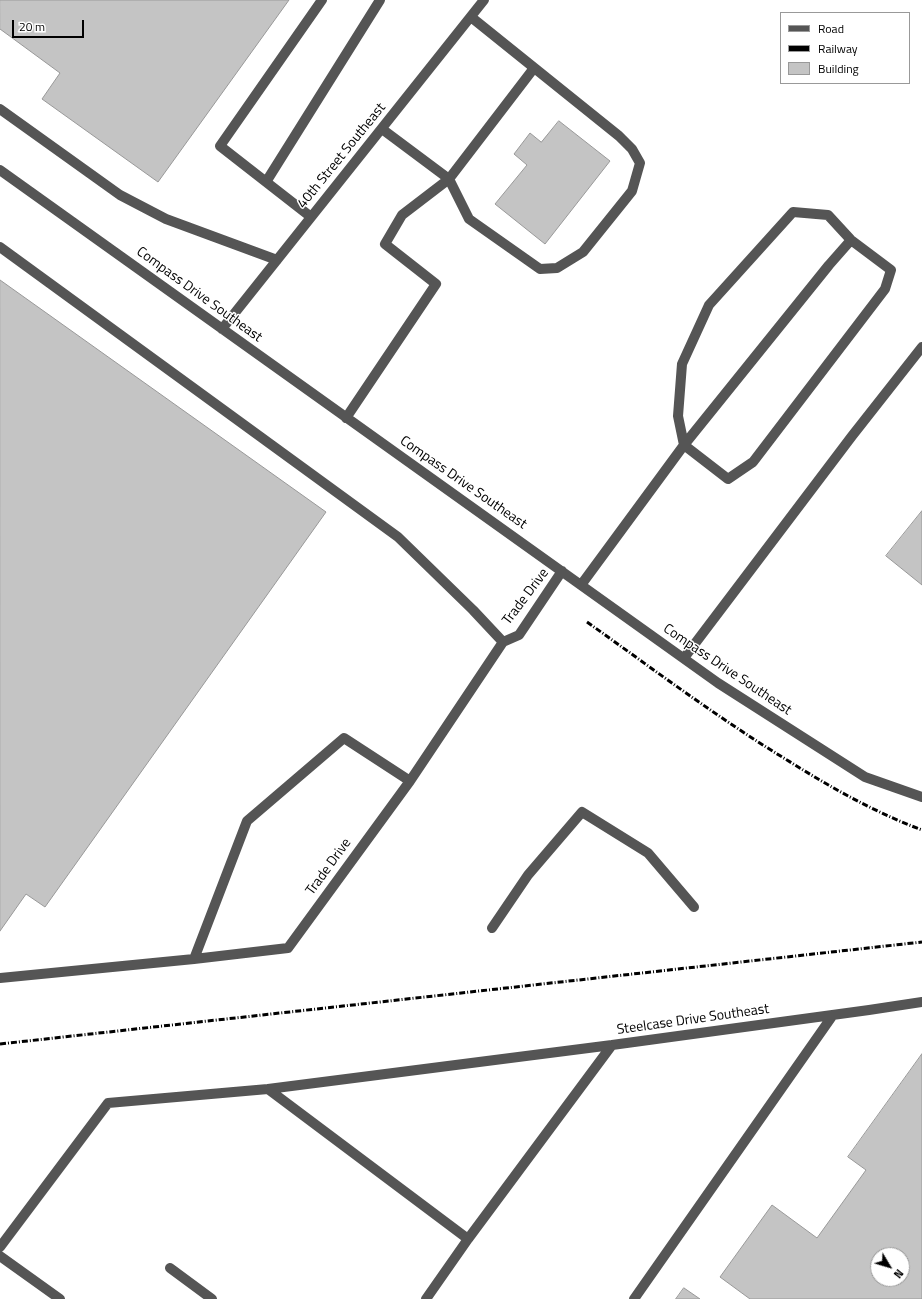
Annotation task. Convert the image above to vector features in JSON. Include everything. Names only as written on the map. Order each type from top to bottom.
[{"type":"street","points":[[311,217],[220,146],[322,0]]},
{"type":"street","points":[[266,182],[380,0]]},
{"type":"street","name":"40th Street Southeast","points":[[222,329],[484,0]]},
{"type":"street","points":[[382,129],[449,179],[469,219],[540,269],[557,268],[583,252],[632,191],[640,164],[632,149],[619,136],[471,17]]},
{"type":"street","points":[[346,418],[436,284],[385,244],[402,215],[449,179],[534,68]]},
{"type":"street","points":[[0,109],[120,195],[166,219],[277,260]]},
{"type":"street","name":"Compass Drive Southeast","points":[[0,170],[718,683],[865,777],[922,797]]},
{"type":"street","points":[[793,212],[828,215],[850,240],[891,270],[885,289],[753,462],[728,480],[684,445],[678,416],[682,364],[709,304],[793,212]]},
{"type":"street","points":[[581,584],[684,445],[850,240]]},
{"type":"street","points":[[0,247],[398,537],[473,610],[503,642]]},
{"type":"street","points":[[684,658],[852,436],[922,347]]},
{"type":"street","name":"Trade Drive","points":[[0,978],[194,959],[288,948],[410,780],[503,642],[519,635],[562,571]]},
{"type":"street","points":[[194,959],[247,821],[344,738],[410,780]]},
{"type":"street","points":[[492,928],[528,875],[582,812],[648,852],[694,907]]},
{"type":"street","name":"Steelcase Drive Southeast","points":[[426,1299],[468,1239],[612,1045],[922,1002]]},
{"type":"street","points":[[634,1299],[833,1015]]},
{"type":"street","points":[[0,1247],[108,1103],[268,1089],[612,1045]]},
{"type":"street","points":[[268,1089],[468,1239]]},
{"type":"street","points":[[0,1256],[60,1299]]},
{"type":"street","points":[[170,1268],[212,1299]]},
{"type":"building","points":[[0,0],[289,0],[158,182],[42,99],[60,73],[0,29]]},
{"type":"building","points":[[559,121],[610,161],[545,244],[495,204],[527,165],[514,154],[530,133],[541,142]]},
{"type":"building","points":[[0,280],[326,512],[45,907],[26,894],[0,931]]},
{"type":"building","points":[[922,511],[922,585],[886,556]]},
{"type":"building","points":[[922,1054],[922,1299],[750,1299],[720,1277],[772,1205],[817,1238],[866,1170],[848,1157]]},
{"type":"building","points":[[684,1288],[700,1299],[676,1299]]},
{"type":"railway","points":[[587,622],[761,744],[819,780],[887,815],[922,830]]},
{"type":"railway","points":[[0,1044],[922,942]]}]
